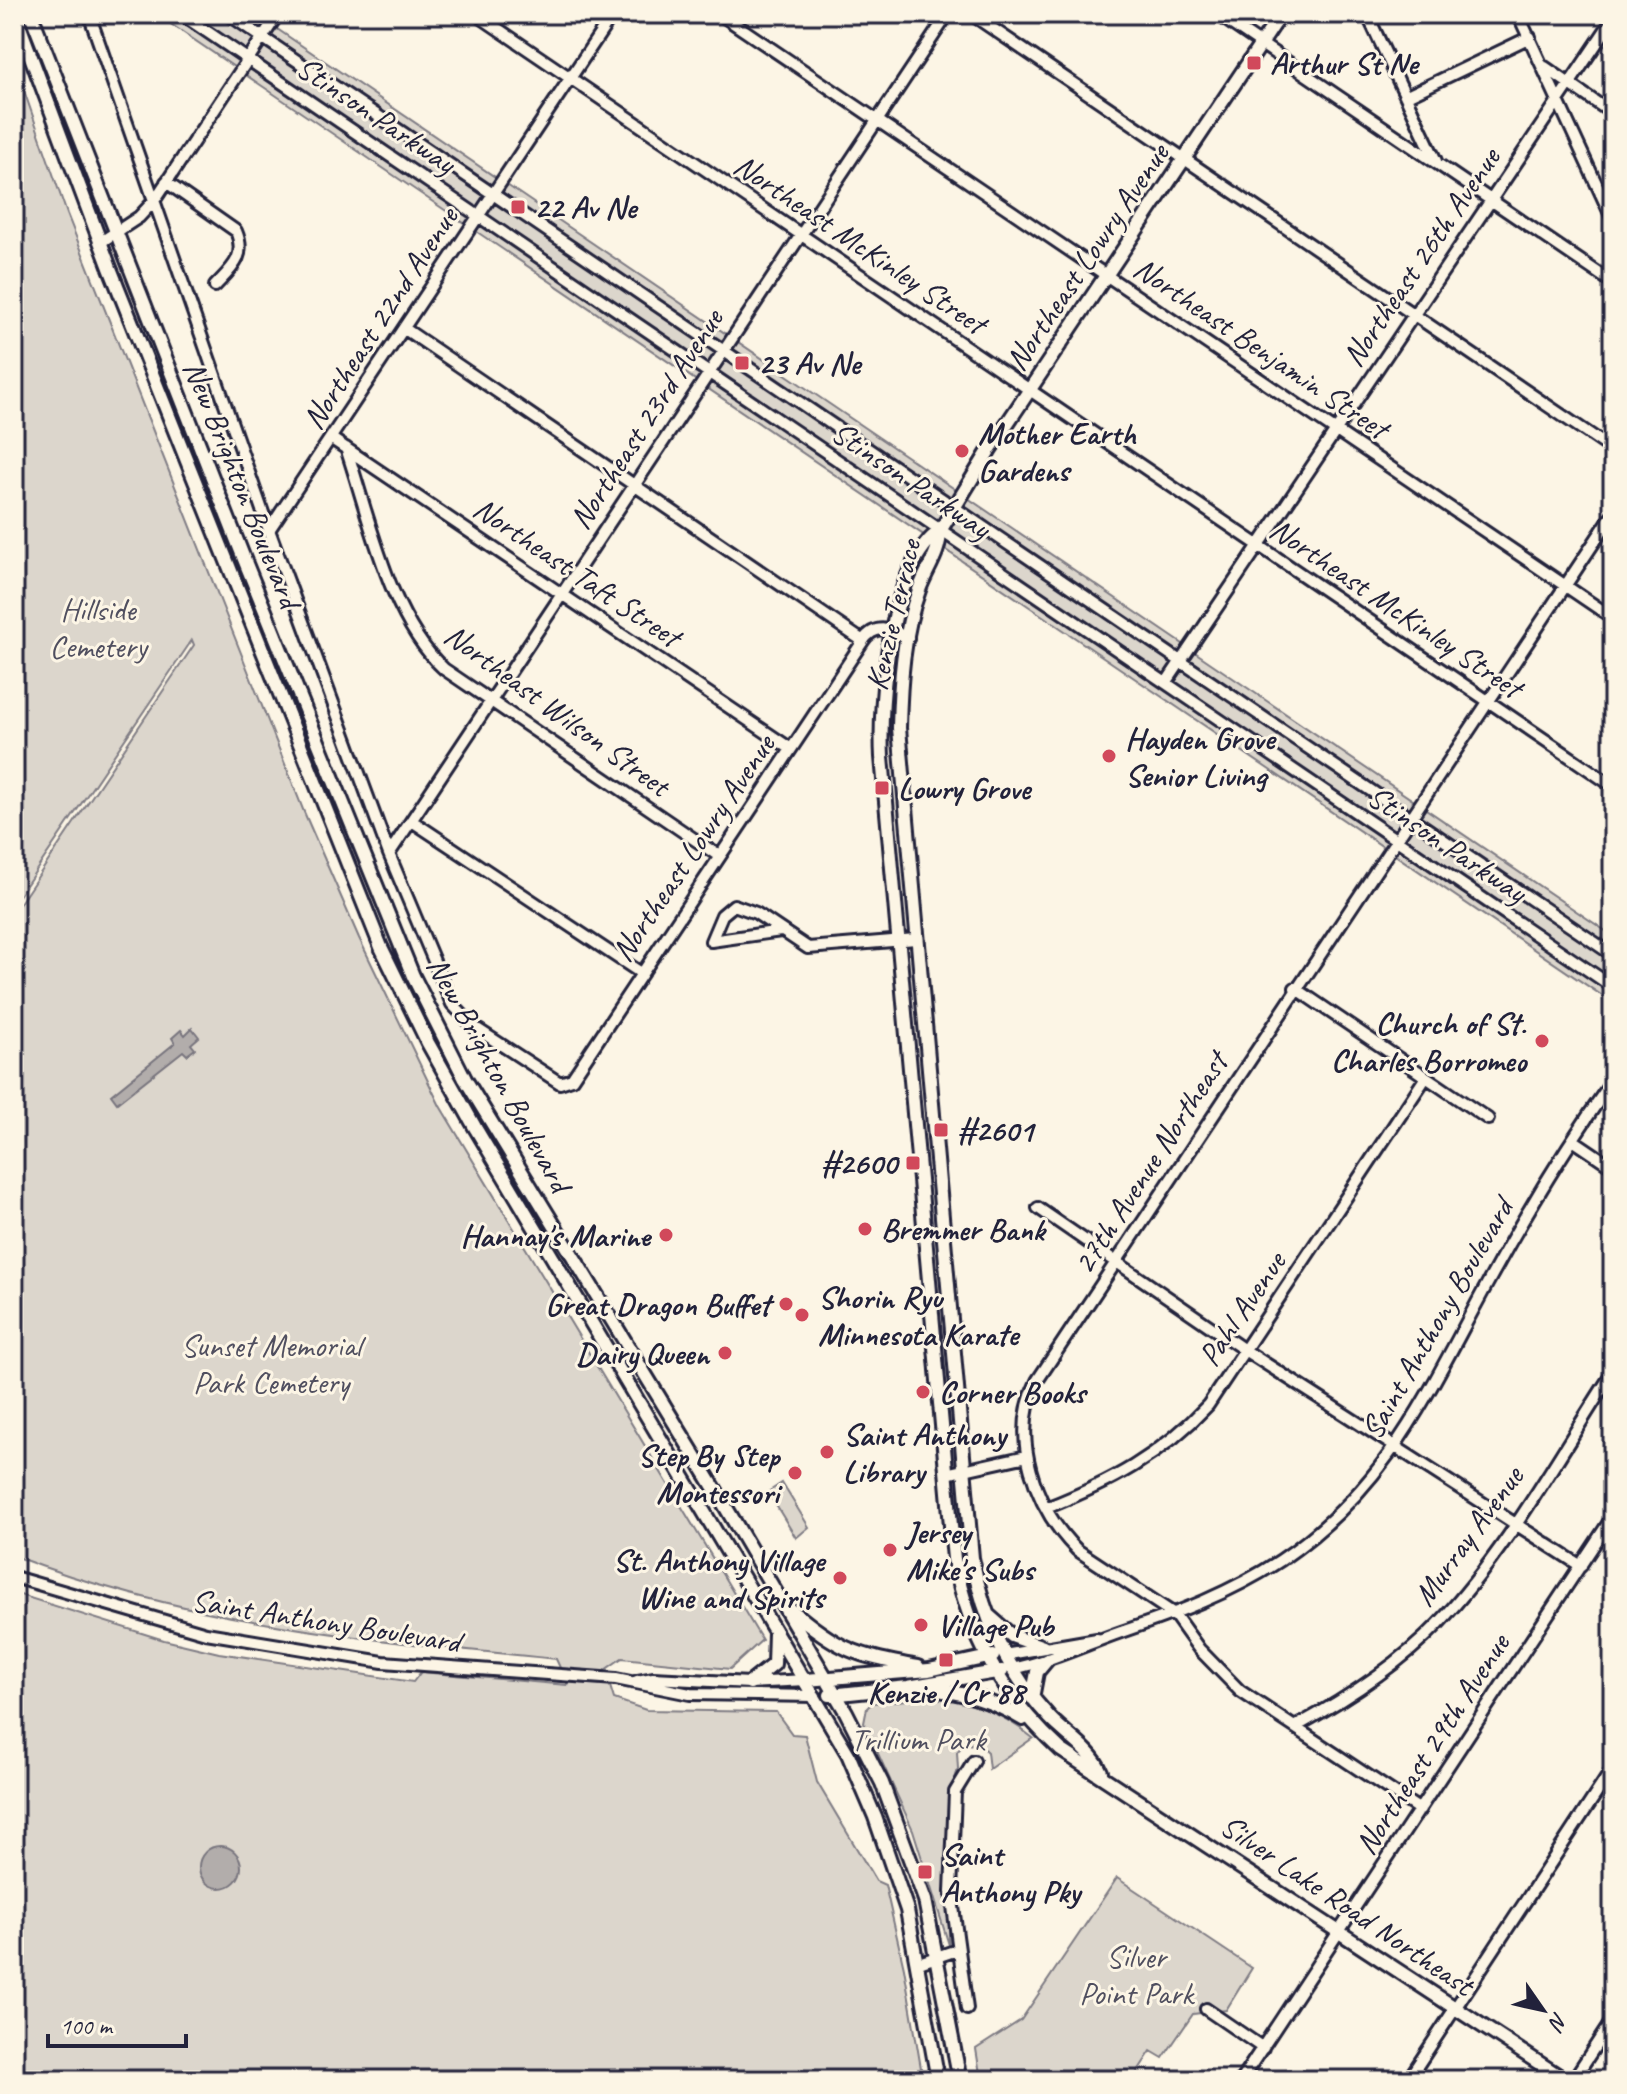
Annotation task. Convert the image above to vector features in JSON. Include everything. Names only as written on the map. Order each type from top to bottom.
[{"type":"main road","name":"New Brighton Boulevard","points":[[15,14],[101,242],[339,848],[428,1043],[848,1754],[875,1817],[907,1910],[938,2080]]},
{"type":"main road","name":"New Brighton Boulevard","points":[[31,14],[413,976],[465,1079],[865,1746],[903,1833],[925,1900],[960,2080]]},
{"type":"main road","name":"Northeast Lowry Avenue","points":[[940,531],[1029,391],[1281,14]]},
{"type":"main road","name":"Kenzie Terrace","points":[[940,531],[930,538],[918,561],[892,629],[881,728],[946,1474],[959,1585],[969,1619],[990,1665]]},
{"type":"main road","name":"Kenzie Terrace","points":[[940,531],[940,545],[918,591],[908,638],[899,728],[972,1558],[986,1614],[1008,1662]]},
{"type":"main road","points":[[780,1600],[826,1638],[853,1653],[883,1663],[929,1670]]},
{"type":"main road","points":[[986,1614],[1012,1636],[1043,1647]]},
{"type":"main road","points":[[750,1683],[774,1664],[775,1629]]},
{"type":"main road","points":[[1032,1698],[1037,1672],[1047,1660]]},
{"type":"main road","name":"Saint Anthony Boulevard","points":[[806,1680],[828,1681],[1008,1662]]},
{"type":"main road","name":"Silver Lake Road Northeast","points":[[1008,1662],[1032,1698],[1096,1760],[1101,1772]]},
{"type":"main road","name":"Saint Anthony Boulevard","points":[[815,1696],[908,1687],[990,1665]]},
{"type":"main road","name":"Silver Lake Road Northeast","points":[[990,1665],[1036,1727],[1089,1770],[1101,1772],[1565,2080]]},
{"type":"main road","points":[[908,1687],[957,1691],[987,1699],[1036,1727]]},
{"type":"street","name":"New Brighton Boulevard","points":[[89,14],[269,530],[389,854],[452,1004],[461,1017],[560,1083],[566,1083]]},
{"type":"street","name":"Stinson Parkway","points":[[181,14],[1613,987]]},
{"type":"street","name":"Stinson Parkway","points":[[228,14],[721,352],[1613,955]]},
{"type":"street","points":[[101,242],[154,201],[278,14]]},
{"type":"street","name":"Northeast McKinley Street","points":[[476,14],[1613,786]]},
{"type":"street","name":"Northeast 22nd Avenue","points":[[269,530],[613,14]]},
{"type":"street","name":"Northeast Benjamin Street","points":[[720,14],[1613,618]]},
{"type":"street","name":"Northeast 23rd Avenue","points":[[389,854],[948,14]]},
{"type":"street","points":[[971,14],[1613,450]]},
{"type":"street","points":[[1217,14],[1613,283]]},
{"type":"street","points":[[1367,14],[1436,161]]},
{"type":"street","points":[[1518,14],[1613,220]]},
{"type":"street","name":"Northeast 26th Avenue","points":[[1166,683],[1613,19]]},
{"type":"street","points":[[1407,96],[1530,37]]},
{"type":"street","points":[[1543,65],[1613,114]]},
{"type":"street","points":[[166,182],[236,231],[241,250],[239,261],[215,286]]},
{"type":"street","points":[[405,329],[866,636],[892,629],[908,638]]},
{"type":"street","name":"Northeast Taft Street","points":[[332,439],[791,749]]},
{"type":"street","name":"Northeast Wilson Street","points":[[346,448],[403,617],[414,637],[444,669],[719,856]]},
{"type":"street","name":"27th Avenue Northeast","points":[[1174,1614],[1077,1550],[1053,1523],[1027,1456],[1023,1434],[1028,1398],[1295,988],[1613,514]]},
{"type":"street","name":"Northeast Lowry Avenue","points":[[566,1083],[866,636]]},
{"type":"street","points":[[412,821],[641,973]]},
{"type":"street","points":[[781,931],[715,944],[711,941],[722,915],[734,905],[756,913],[808,948],[916,939]]},
{"type":"street","points":[[1295,988],[1488,1119]]},
{"type":"street","name":"Pahl Avenue","points":[[1046,1508],[1113,1480],[1165,1448],[1208,1405],[1426,1077]]},
{"type":"street","name":"Saint Anthony Boulevard","points":[[1008,1662],[1047,1660],[1081,1650],[1103,1638],[1217,1596],[1282,1559],[1346,1505],[1397,1446],[1423,1405],[1502,1257],[1613,1080]]},
{"type":"street","points":[[1573,1140],[1613,1167]]},
{"type":"street","points":[[1038,1208],[1246,1351],[1581,1566]]},
{"type":"street","name":"Murray Avenue","points":[[1295,1727],[1370,1681],[1438,1625],[1471,1585],[1514,1523],[1613,1372]]},
{"type":"street","points":[[946,1474],[1027,1456]]},
{"type":"street","name":"Northeast 29th Avenue","points":[[1241,2080],[1613,1516]]},
{"type":"street","name":"Saint Anthony Boulevard","points":[[14,1577],[221,1635],[383,1662],[637,1681],[690,1694],[815,1696]]},
{"type":"street","points":[[1174,1614],[1199,1649],[1240,1691],[1420,1810]]},
{"type":"street","name":"Saint Anthony Boulevard","points":[[1008,1662],[1043,1647],[1103,1638]]},
{"type":"street","name":"Saint Anthony Boulevard","points":[[637,1681],[653,1678],[750,1683],[806,1680]]},
{"type":"street","points":[[967,2009],[951,1892],[953,1805],[955,1792],[974,1761]]},
{"type":"street","points":[[1408,2080],[1613,1768]]},
{"type":"street","points":[[919,1963],[938,1960],[957,1950]]},
{"type":"street","points":[[1206,2009],[1263,2048]]},
{"type":"street","points":[[1573,2080],[1613,2019]]},
{"type":"green space","points":[[156,14],[255,14],[1613,936],[1613,1003]]},
{"type":"green space","points":[[14,62],[67,214],[304,812],[359,938],[440,1106],[762,1640],[730,1669],[622,1658],[605,1670],[614,1699],[646,1710],[776,1712],[792,1734],[805,1735],[817,1782],[876,1881],[885,1885],[904,1968],[923,2080],[14,2080],[14,1593],[164,1640],[219,1653],[413,1682],[421,1672],[568,1685],[556,1659],[418,1645],[281,1626],[146,1598],[14,1556],[14,912],[194,645],[192,640],[14,903]]},
{"type":"green space","points":[[782,1483],[809,1527],[796,1538],[768,1492]]},
{"type":"green space","name":"Trillium Park","points":[[943,1697],[991,1712],[1033,1738],[989,1769],[987,1752],[980,1745],[964,1744],[957,1752],[958,1769],[949,1798],[949,1945],[913,1830],[864,1723],[867,1708],[872,1703]]},
{"type":"green space","name":"Silver Point Park","points":[[1117,1878],[1252,1968],[1226,2010],[1193,2014],[1163,2058],[1151,2051],[1132,2080],[981,2080],[976,2049],[1021,2020]]},
{"type":"shaded area","points":[[192,1028],[199,1037],[191,1044],[195,1049],[187,1055],[183,1051],[117,1103],[111,1095],[175,1043],[172,1038],[181,1030],[185,1035]]},
{"type":"shaded area","points":[[220,1846],[235,1852],[241,1867],[235,1882],[220,1888],[205,1882],[199,1867],[205,1852]]},
{"type":"place","name":"Arthur St Ne","points":[[1254,63]]},
{"type":"place","name":"22 Av Ne","points":[[518,207]]},
{"type":"place","name":"23 Av Ne","points":[[742,363]]},
{"type":"place","name":"Mother Earth Gardens","points":[[962,451]]},
{"type":"place","name":"Hayden Grove Senior Living","points":[[1109,756]]},
{"type":"place","name":"Lowry Grove","points":[[882,788]]},
{"type":"place","name":"Church of St. Charles Borromeo","points":[[1542,1041]]},
{"type":"place","name":"#2601","points":[[941,1130]]},
{"type":"place","name":"#2600","points":[[913,1163]]},
{"type":"place","name":"Bremmer Bank","points":[[865,1229]]},
{"type":"place","name":"Hannay's Marine","points":[[666,1235]]},
{"type":"place","name":"Great Dragon Buffet","points":[[786,1304]]},
{"type":"place","name":"Shorin Ryu Minnesota Karate","points":[[802,1315]]},
{"type":"place","name":"Dairy Queen","points":[[725,1353]]},
{"type":"place","name":"Corner Books","points":[[923,1392]]},
{"type":"place","name":"Saint Anthony Library","points":[[827,1452]]},
{"type":"place","name":"Step By Step Montessori","points":[[795,1473]]},
{"type":"place","name":"Jersey Mike's Subs","points":[[890,1550]]},
{"type":"place","name":"St. Anthony Village Wine and Spirits","points":[[840,1578]]},
{"type":"place","name":"Village Pub","points":[[921,1625]]},
{"type":"place","name":"Kenzie / Cr 88","points":[[946,1660]]},
{"type":"place","name":"Saint Anthony Pky","points":[[925,1872]]},
{"type":"park label","name":"Hillside Cemetery","points":[[98,628]]},
{"type":"park label","name":"Sunset Memorial Park Cemetery","points":[[271,1364]]}]
